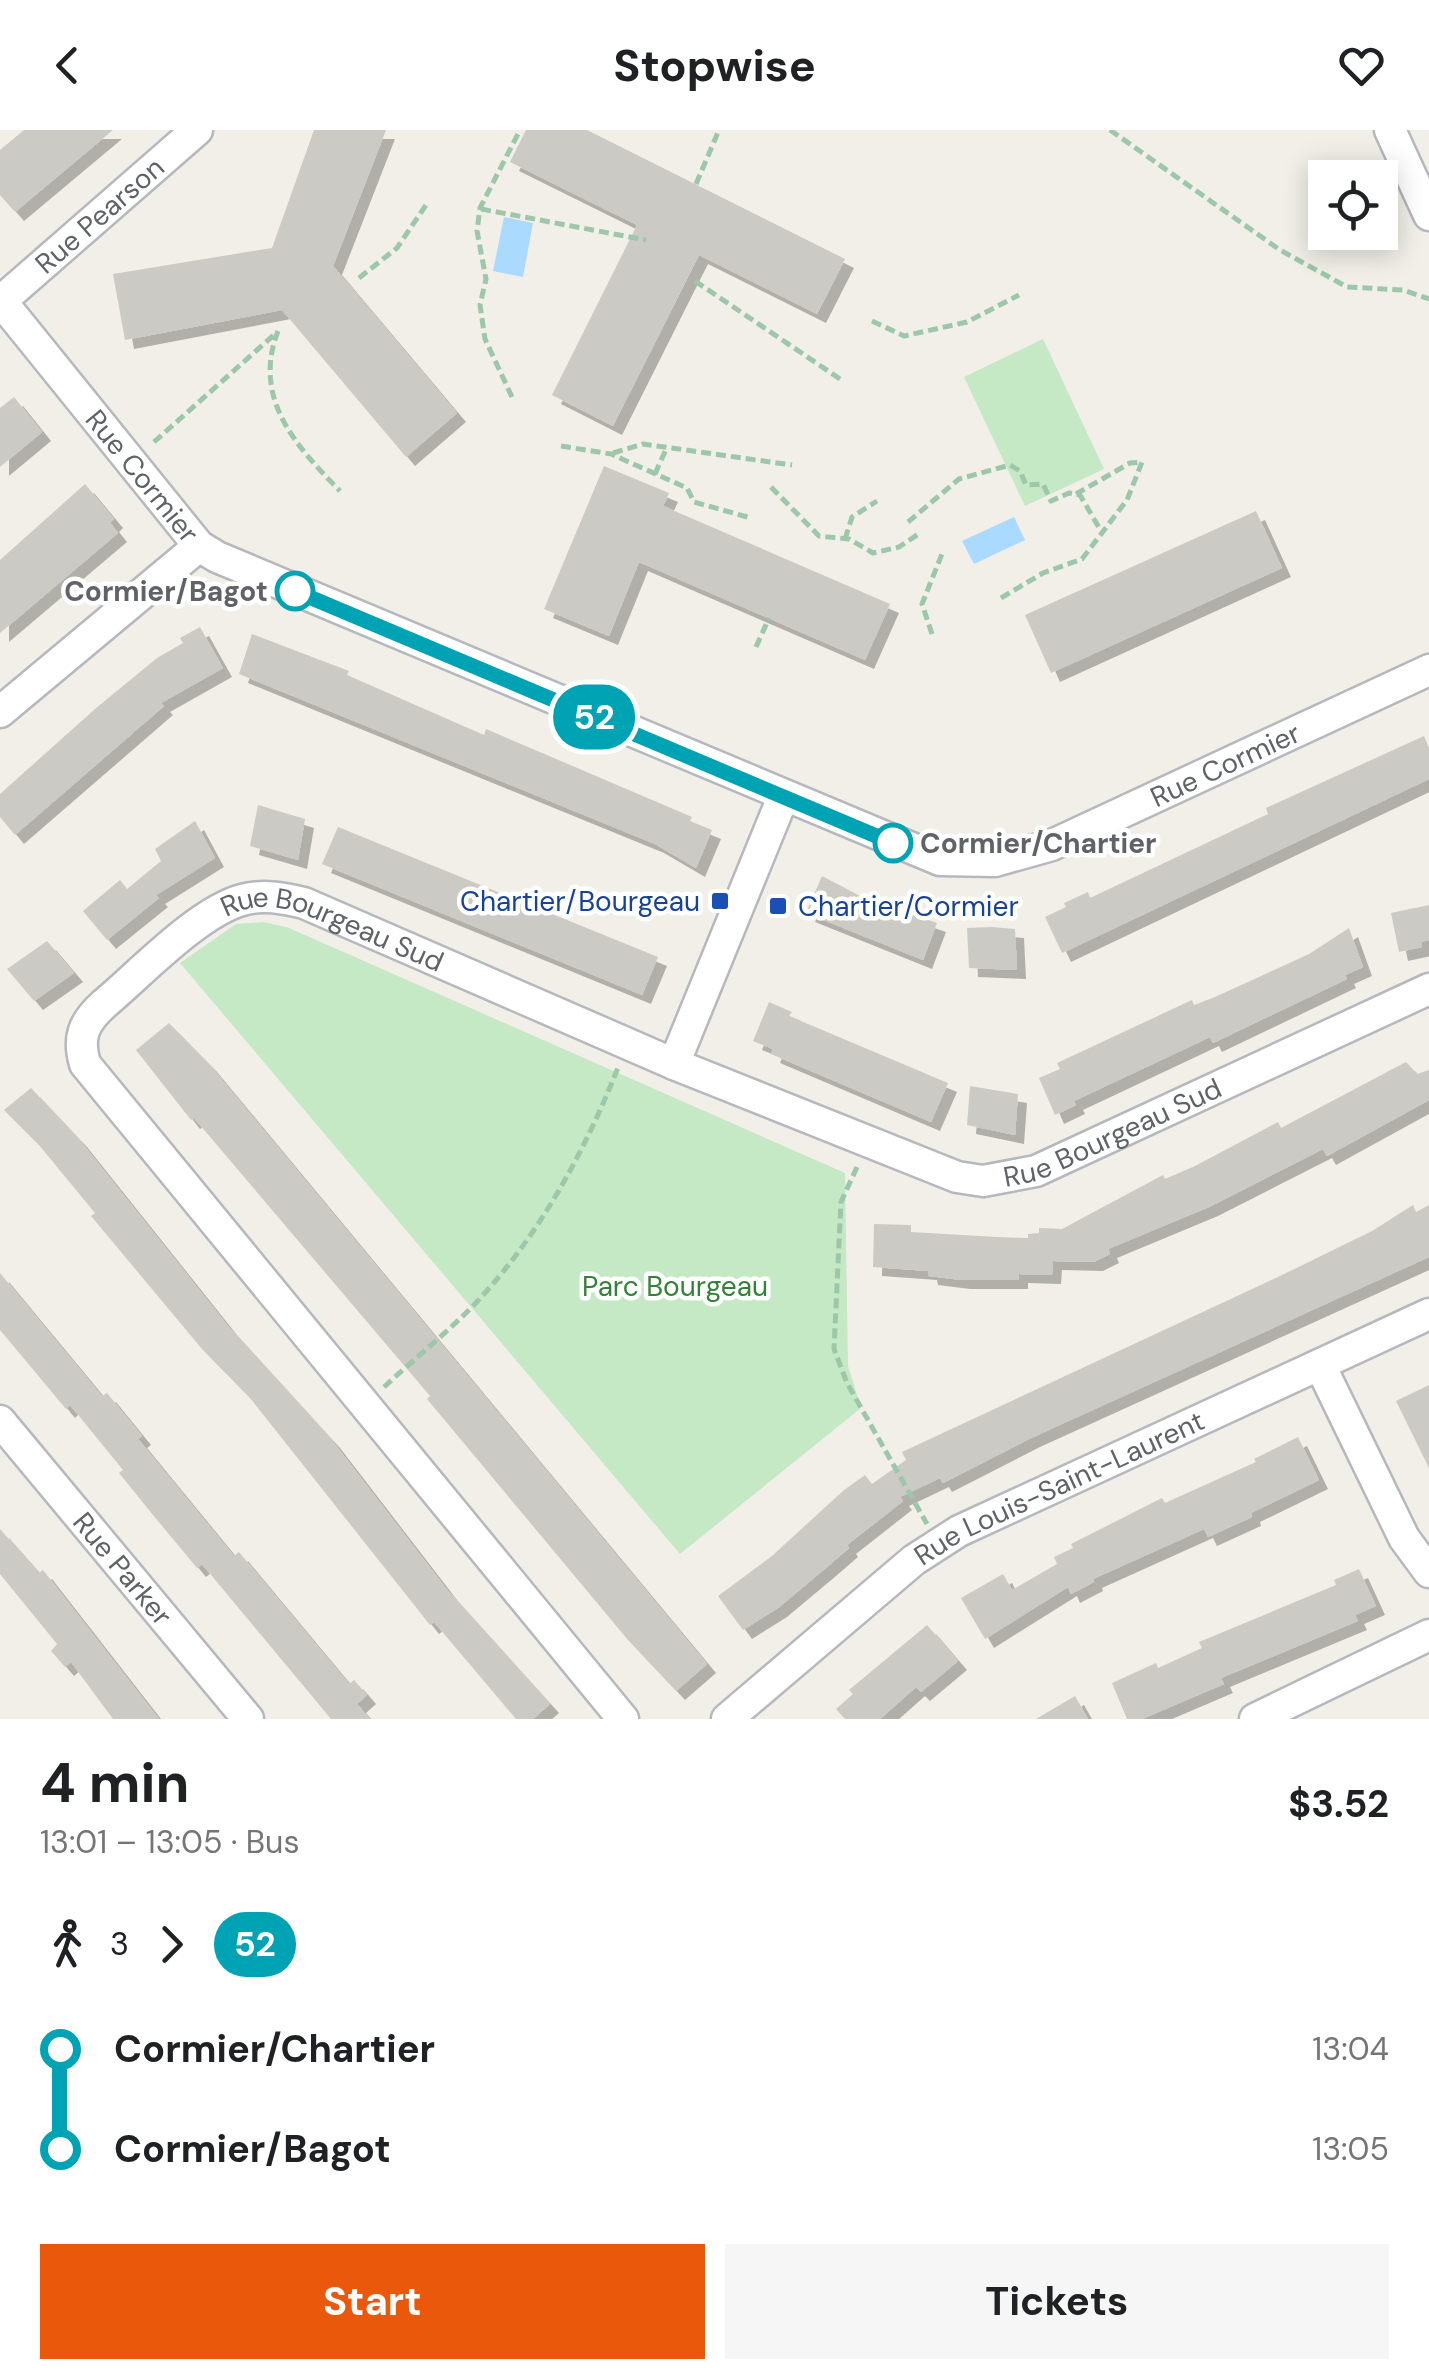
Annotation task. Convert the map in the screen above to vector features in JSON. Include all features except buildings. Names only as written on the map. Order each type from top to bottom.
[{"type":"street","name":"Rue Pearson","points":[[0,302],[197,130]]},
{"type":"street","points":[[1390,130],[1429,214]]},
{"type":"street","name":"Rue Cormier","points":[[0,302],[199,546],[918,854],[970,863],[996,861],[1052,844],[1429,670]]},
{"type":"street","points":[[0,712],[199,546]]},
{"type":"street","points":[[674,1064],[783,797]]},
{"type":"street","name":"Rue Bourgeau Sud","points":[[624,1719],[85,1064],[80,1048],[89,1018],[216,913],[238,901],[262,896],[304,902],[674,1064],[956,1177],[983,1182],[1036,1170],[1429,989]]},
{"type":"street","name":"Rue Louis-Saint-Laurent","points":[[727,1719],[938,1544],[1429,1314]]},
{"type":"street","points":[[1320,1364],[1404,1538],[1429,1572]]},
{"type":"street","name":"Rue Parker","points":[[0,1421],[248,1719]]},
{"type":"street","points":[[1255,1719],[1429,1636]]},
{"type":"path","points":[[512,397],[484,339],[480,305],[486,280],[477,231],[480,208],[520,130]]},
{"type":"path","points":[[696,184],[719,130]]},
{"type":"path","points":[[1110,130],[1280,250],[1347,287],[1403,290],[1429,299]]},
{"type":"path","points":[[359,278],[397,248],[426,205]]},
{"type":"path","points":[[480,208],[646,240]]},
{"type":"path","points":[[694,281],[840,379]]},
{"type":"path","points":[[872,321],[904,336],[968,322],[1019,295]]},
{"type":"path","points":[[154,442],[278,331],[267,370],[273,395],[304,453],[340,491]]},
{"type":"path","points":[[610,454],[643,444],[792,465]]},
{"type":"path","points":[[561,446],[610,454],[687,488],[694,502],[752,518]]},
{"type":"path","points":[[655,474],[667,447]]},
{"type":"path","points":[[908,522],[959,479],[992,466],[1010,465],[1020,471],[1026,485],[1043,484],[1052,501],[1076,494],[1130,463],[1142,462],[1127,500],[1082,559],[1043,573],[1001,598]]},
{"type":"path","points":[[770,487],[819,536],[846,539],[873,553],[899,548],[920,533]]},
{"type":"path","points":[[1076,494],[1091,508],[1101,532]]},
{"type":"path","points":[[846,539],[852,517],[876,501]]},
{"type":"path","points":[[932,634],[922,604],[942,554]]},
{"type":"path","points":[[756,647],[769,618]]},
{"type":"path","points":[[363,1406],[470,1309],[523,1247],[593,1132],[627,1044]]},
{"type":"path","points":[[870,1143],[841,1202],[834,1349],[847,1383],[938,1544]]},
{"type":"green space","points":[[1043,339],[1104,469],[1025,506],[964,377]]},
{"type":"green space","name":"Parc Bourgeau","points":[[264,922],[289,928],[845,1173],[848,1366],[861,1408],[680,1554],[180,963],[236,924]]},
{"type":"water","points":[[504,217],[533,223],[523,277],[493,271]]},
{"type":"water","points":[[1014,517],[1025,540],[974,564],[962,541]]},
{"type":"bus line","name":"52","points":[[295,591],[893,843]]},
{"type":"place","name":"Cormier/Bagot","points":[[295,591]]},
{"type":"place","name":"Cormier/Chartier","points":[[893,843]]},
{"type":"place","name":"Chartier/Bourgeau","points":[[720,901]]},
{"type":"place","name":"Chartier/Cormier","points":[[778,906]]}]
